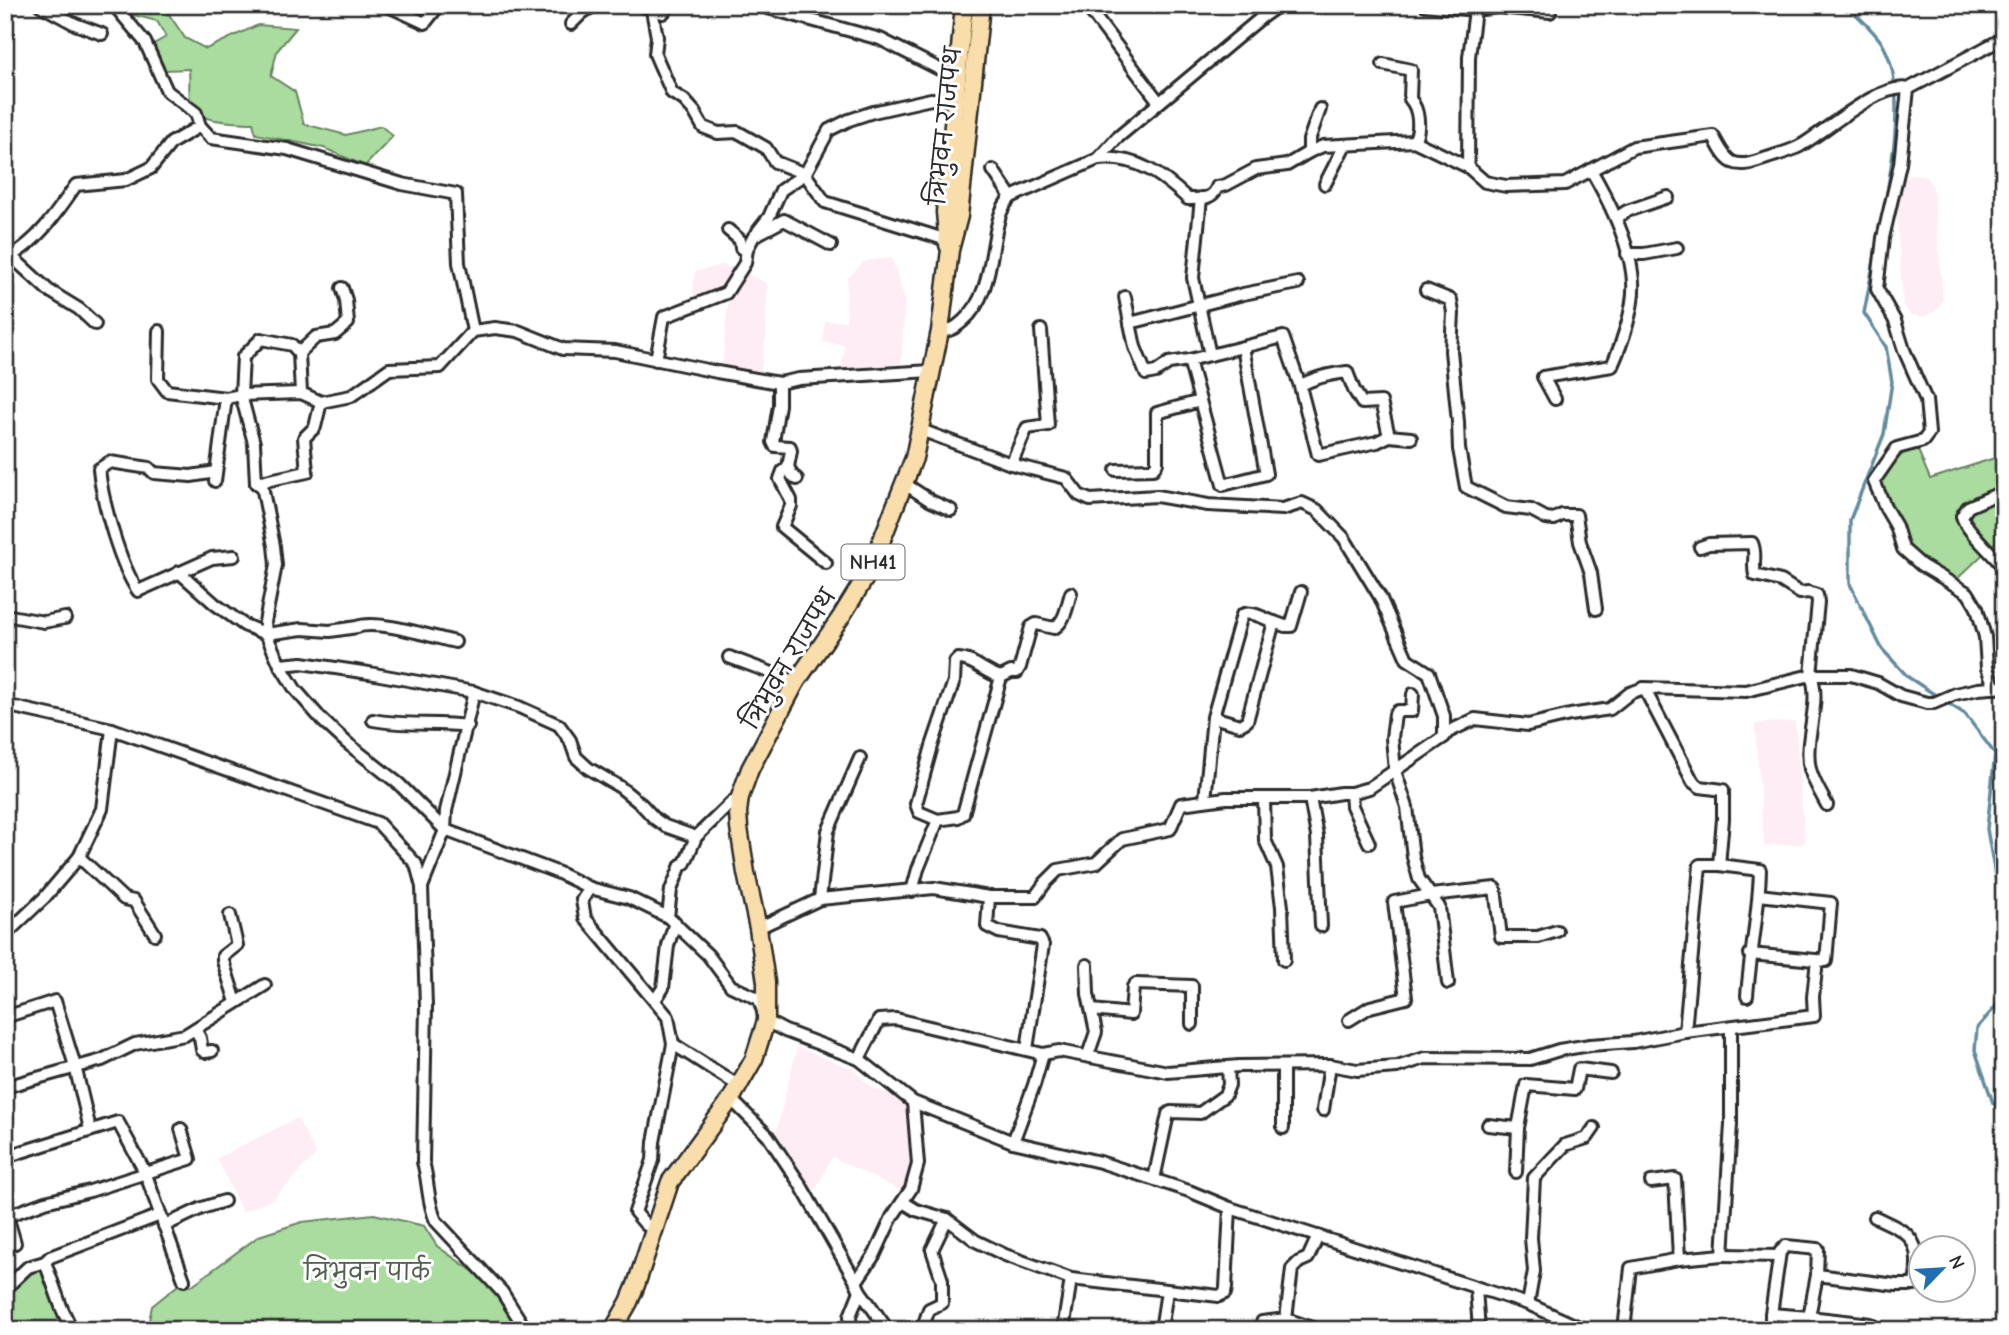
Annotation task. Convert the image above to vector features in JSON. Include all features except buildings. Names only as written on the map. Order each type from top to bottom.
[{"type":"highway","name":"त्रिभुवन राजपथ","points":[[962,101],[957,78],[964,5]]},
{"type":"highway","name":"त्रिभुवन राजपथ","points":[[758,928],[741,850],[738,811],[740,797],[750,769],[796,682],[870,570],[914,458],[940,331],[949,245],[959,216],[962,101],[981,5]]},
{"type":"highway","name":"NH41","points":[[613,1330],[629,1302],[670,1182],[735,1093],[754,1059],[766,1021],[766,982],[758,928]]},
{"type":"street","points":[[40,5],[75,24],[102,34]]},
{"type":"street","points":[[114,5],[145,42],[167,91],[196,113],[200,126],[211,138],[287,149],[402,184],[456,194],[459,263],[473,331]]},
{"type":"street","points":[[386,5],[425,23],[439,5]]},
{"type":"street","points":[[570,24],[594,5]]},
{"type":"street","points":[[640,5],[663,13],[670,5]]},
{"type":"street","points":[[757,5],[880,39],[957,78]]},
{"type":"street","points":[[1086,5],[1159,102]]},
{"type":"street","points":[[1098,159],[1117,138],[1159,102],[1279,5]]},
{"type":"street","points":[[1425,5],[1475,10],[1498,6],[1550,12]]},
{"type":"street","points":[[652,10],[657,37],[655,54],[672,93],[684,100],[703,127],[718,133],[737,132],[766,148],[775,162],[805,174],[825,202],[949,245]]},
{"type":"street","points":[[1468,167],[1469,57],[1475,10]]},
{"type":"street","points":[[940,331],[952,331],[972,314],[982,292],[1005,203],[1011,197],[1098,159],[1129,160],[1165,178],[1188,199],[1210,197],[1217,187],[1226,186],[1256,169],[1287,164],[1323,146],[1414,141],[1468,167],[1485,182],[1507,186],[1565,184],[1634,147],[1713,136],[1732,161],[1748,164],[1798,147],[1874,95],[1902,88],[2004,38]]},
{"type":"street","points":[[1383,64],[1411,70],[1410,99],[1415,105],[1418,124],[1418,136],[1414,141]]},
{"type":"street","points":[[1902,88],[1900,164],[1883,238],[1877,289],[1895,321],[1926,400],[1929,433],[1923,441],[1897,448],[1874,481],[1896,526],[1903,550],[1921,565],[1968,593],[1977,608],[1985,637],[1987,668],[2000,688]]},
{"type":"street","points":[[656,360],[664,317],[726,293],[745,263],[747,249],[769,217],[781,190],[805,174],[829,130],[873,112],[931,99],[962,101]]},
{"type":"street","points":[[1308,152],[1309,140],[1320,109]]},
{"type":"street","points":[[95,324],[79,309],[48,290],[8,254],[25,247],[45,228],[76,185],[126,180],[151,168],[171,144],[200,126]]},
{"type":"street","points":[[1325,184],[1345,145]]},
{"type":"street","points":[[993,170],[1011,197]]},
{"type":"street","points":[[1555,399],[1543,377],[1612,366],[1630,309],[1633,282],[1627,254],[1616,218],[1591,170]]},
{"type":"street","points":[[1616,218],[1627,211],[1668,197]]},
{"type":"street","points":[[1201,198],[1193,278],[1210,355]]},
{"type":"street","points":[[754,236],[784,220],[831,245]]},
{"type":"street","points":[[728,230],[740,240],[741,248],[747,249]]},
{"type":"street","points":[[1627,254],[1677,248]]},
{"type":"street","points":[[1130,323],[1298,283]]},
{"type":"street","points":[[299,353],[316,338],[335,334],[348,323],[342,288]]},
{"type":"street","points":[[1426,290],[1451,300],[1451,351],[1459,449],[1466,487],[1506,507],[1531,510],[1546,518],[1576,515],[1580,542],[1591,573],[1596,608]]},
{"type":"street","points":[[1125,297],[1135,347],[1146,374],[1156,372],[1169,363],[1283,337],[1300,386],[1318,455],[1377,442],[1389,436],[1411,438]]},
{"type":"street","points":[[159,331],[158,379],[167,391],[226,398],[301,393],[321,402],[351,396],[389,369],[440,367],[473,331],[495,328],[518,331],[563,349],[615,351],[779,383],[799,379],[931,371]]},
{"type":"street","points":[[1011,464],[1027,428],[1048,425],[1041,330]]},
{"type":"street","points":[[256,483],[254,443],[241,395],[243,357],[261,338],[292,345],[299,353],[301,393]]},
{"type":"street","points":[[1189,360],[1223,485],[1266,474],[1243,347]]},
{"type":"street","points":[[1300,386],[1309,380],[1347,372],[1362,403],[1381,402],[1389,436]]},
{"type":"street","points":[[779,383],[779,405],[772,442],[775,446],[790,447],[788,467],[797,479]]},
{"type":"street","points":[[226,398],[216,476],[154,473],[149,468],[110,462],[100,469],[101,488],[128,576],[138,591],[212,558],[234,556]]},
{"type":"street","points":[[1116,470],[1153,469],[1157,463],[1157,413],[1200,401]]},
{"type":"street","points":[[256,483],[306,472],[304,438],[315,427],[321,402]]},
{"type":"street","points":[[921,430],[1011,464],[1066,478],[1079,495],[1090,500],[1157,496],[1208,505],[1283,509],[1302,503],[1317,510],[1344,538],[1380,597],[1407,659],[1429,673],[1444,716],[1444,737]]},
{"type":"street","points":[[1377,442],[1380,455]]},
{"type":"street","points":[[788,467],[780,479],[791,500],[791,506],[782,527],[826,563]]},
{"type":"street","points":[[256,483],[262,486],[276,565],[265,622],[266,634],[280,665],[295,689],[322,720],[399,783],[445,830],[559,873],[590,888],[629,898],[671,919],[708,955],[731,986],[759,999],[766,1021],[859,1059],[913,1102],[1013,1142],[1100,1162],[1189,1191],[1230,1208],[1528,1304],[1586,1330]]},
{"type":"street","points":[[905,484],[951,510]]},
{"type":"street","points":[[2004,491],[1968,507],[1962,516],[1964,524],[2004,568]]},
{"type":"street","points":[[1700,547],[1709,544],[1752,543],[1755,551],[1755,575],[1781,581],[1800,593],[1808,592],[1816,596],[1818,602],[1811,675],[1815,685],[1810,769],[1826,805]]},
{"type":"street","points":[[179,572],[244,625],[266,634],[302,629],[330,631],[374,625],[428,634],[455,642]]},
{"type":"street","points":[[1205,800],[1213,717],[1242,615],[1246,612],[1291,626],[1301,592]]},
{"type":"street","points":[[1001,677],[963,814],[938,820],[919,812],[916,804],[954,681],[955,662],[964,659],[994,676],[1001,677],[1017,672],[1031,627],[1036,624],[1054,628],[1059,626],[1071,593]]},
{"type":"street","points":[[5,615],[44,622],[65,618]]},
{"type":"street","points":[[1213,717],[1240,725],[1247,721],[1274,622]]},
{"type":"street","points":[[729,657],[796,682]]},
{"type":"street","points":[[280,665],[302,663],[474,692],[520,706],[559,725],[570,740],[576,757],[587,768],[620,788],[665,826],[696,837]]},
{"type":"street","points":[[758,928],[820,899],[934,888],[989,897],[1035,897],[1058,870],[1096,863],[1122,839],[1170,829],[1181,804],[1205,800],[1310,798],[1369,788],[1448,732],[1475,719],[1528,725],[1610,709],[1630,694],[1644,688],[1746,691],[1811,675],[1850,675],[1878,683],[1901,696],[1927,703],[1978,689],[2000,688]]},
{"type":"street","points":[[1644,688],[1693,782],[1700,787],[1723,790],[1719,866]]},
{"type":"street","points":[[422,887],[445,830],[446,811],[474,692]]},
{"type":"street","points":[[1413,694],[1412,711],[1398,711],[1395,714],[1392,738],[1395,771],[1407,807],[1413,857],[1419,879],[1439,907],[1448,982]]},
{"type":"street","points":[[5,705],[112,729],[378,822],[416,864],[422,887],[426,1006],[423,1161],[430,1208],[436,1221],[502,1292],[526,1330]]},
{"type":"street","points":[[373,720],[468,726]]},
{"type":"street","points":[[5,935],[45,897],[79,857],[102,809],[112,729]]},
{"type":"street","points":[[820,899],[828,831],[860,758]]},
{"type":"street","points":[[1351,793],[1352,806],[1369,843]]},
{"type":"street","points":[[655,1000],[663,988],[671,919],[671,890],[681,865],[685,863],[696,837],[740,797]]},
{"type":"street","points":[[1264,798],[1265,840],[1277,867],[1282,907],[1284,960]]},
{"type":"street","points":[[1310,798],[1317,836],[1321,926]]},
{"type":"street","points":[[912,891],[938,820]]},
{"type":"street","points":[[79,857],[124,899],[134,901],[155,934]]},
{"type":"street","points":[[1685,1032],[1700,865],[1759,870],[1759,895],[1747,996]]},
{"type":"street","points":[[590,888],[582,900],[585,918],[668,1017],[673,1044],[653,1160],[635,1212],[654,1230]]},
{"type":"street","points":[[1349,1020],[1370,1007],[1406,998],[1394,902],[1495,888],[1502,936],[1538,937],[1557,932]]},
{"type":"street","points":[[1750,954],[1826,961],[1831,903],[1759,895]]},
{"type":"street","points":[[989,897],[987,926],[999,932],[1040,939],[1043,945],[1027,1049]]},
{"type":"street","points":[[230,915],[237,945],[223,956],[223,961],[236,1002]]},
{"type":"street","points":[[859,1059],[879,1020],[896,1019],[1043,1054],[1059,1051],[1088,1055],[1143,1069],[1168,1072],[1228,1067],[1330,1065],[1357,1070],[1398,1067],[1425,1058],[1530,1059],[1559,1049],[1633,1042],[1718,1027],[1814,1016],[1817,960]]},
{"type":"street","points":[[1087,965],[1088,994],[1096,1032],[1088,1055]]},
{"type":"street","points":[[1092,1010],[1131,1014],[1133,987],[1136,984],[1192,986],[1192,1024]]},
{"type":"street","points":[[5,1087],[102,1060],[135,1044],[185,1035],[265,985]]},
{"type":"street","points":[[6,1013],[55,1001],[75,1066],[90,1129]]},
{"type":"street","points":[[1723,1255],[1731,1124],[1731,1027]]},
{"type":"street","points":[[195,1029],[202,1050],[212,1051]]},
{"type":"street","points":[[673,1044],[735,1093],[768,1136],[800,1184],[858,1286],[888,1330]]},
{"type":"street","points":[[1013,1142],[1043,1054]]},
{"type":"street","points":[[1323,1111],[1330,1065]]},
{"type":"street","points":[[1283,1066],[1283,1128]]},
{"type":"street","points":[[1154,1180],[1168,1114],[1200,1113],[1225,1095],[1229,1085],[1228,1067]]},
{"type":"street","points":[[1516,1172],[1518,1128],[1525,1085],[1575,1089],[1579,1069],[1611,1073]]},
{"type":"street","points":[[851,1330],[850,1316],[858,1286],[892,1217],[911,1189],[918,1164],[913,1102]]},
{"type":"street","points":[[5,1157],[118,1122],[145,1172],[184,1280]]},
{"type":"street","points":[[1488,1125],[1518,1128]]},
{"type":"street","points":[[1528,1304],[1534,1271],[1531,1238],[1534,1178],[1565,1145],[1587,1138],[1594,1128]]},
{"type":"street","points":[[16,1243],[6,1214],[190,1159],[181,1129]]},
{"type":"street","points":[[1651,1182],[1679,1179],[1679,1259]]},
{"type":"street","points":[[164,1226],[223,1201]]},
{"type":"street","points":[[903,1202],[916,1210],[947,1219],[976,1241],[1006,1255],[1071,1279],[1219,1296],[1225,1293],[1230,1208]]},
{"type":"street","points":[[5,1289],[28,1266],[45,1262],[50,1257],[160,1214]]},
{"type":"street","points":[[1817,1275],[1914,1285],[1917,1279],[1915,1244],[1910,1236],[1899,1228],[1875,1217]]},
{"type":"street","points":[[922,1330],[929,1309],[942,1303],[942,1280],[932,1250],[947,1219]]},
{"type":"street","points":[[1286,1319],[1292,1269],[1308,1258],[1318,1236]]},
{"type":"street","points":[[1771,1330],[1779,1256],[1786,1246],[1818,1249],[1817,1275],[1809,1317]]},
{"type":"street","points":[[1624,1330],[1631,1268],[1679,1259],[1723,1255],[1779,1256]]},
{"type":"street","points":[[45,1262],[72,1330]]},
{"type":"street","points":[[1063,1330],[1071,1279]]},
{"type":"street","points":[[1476,1289],[1479,1330]]},
{"type":"street","points":[[1161,1330],[1167,1291]]},
{"type":"street","points":[[1771,1314],[1871,1324]]},
{"type":"street","points":[[1262,1330],[1262,1322],[1286,1319],[1313,1328]]},
{"type":"shaded area","points":[[1914,174],[1926,177],[1933,187],[1943,300],[1936,311],[1923,317],[1910,314],[1903,306],[1895,190],[1901,180]]},
{"type":"shaded area","points":[[892,258],[905,300],[901,364],[841,369],[845,345],[823,342],[825,321],[846,321],[847,278],[865,261]]},
{"type":"shaded area","points":[[723,265],[767,283],[766,339],[760,376],[722,366],[729,292],[693,302],[694,272]]},
{"type":"shaded area","points":[[1795,721],[1805,843],[1764,846],[1755,724]]},
{"type":"shaded area","points":[[797,1047],[851,1068],[873,1088],[906,1101],[913,1117],[914,1164],[901,1191],[832,1157],[808,1204],[771,1153]]},
{"type":"shaded area","points":[[297,1118],[316,1154],[273,1199],[242,1212],[217,1158]]},
{"type":"green space","points":[[145,5],[164,7],[185,38],[206,49],[258,25],[296,28],[277,51],[271,76],[295,92],[304,124],[346,135],[381,126],[393,136],[365,166],[324,148],[256,134],[253,123],[218,121],[201,115],[194,111],[191,104],[189,69],[165,70],[154,44],[166,37],[157,21],[129,14]]},
{"type":"green space","points":[[1915,443],[1930,479],[2004,455],[2004,534],[1953,583],[1903,549],[1876,478]]},
{"type":"green space","name":"त्रिभुवन पार्क","points":[[374,1214],[424,1226],[437,1246],[501,1291],[523,1330],[147,1330],[152,1306],[178,1285],[191,1286],[259,1236],[302,1222]]},
{"type":"green space","points":[[45,1262],[72,1330],[5,1330],[5,1290]]},
{"type":"waterway","points":[[1847,5],[1880,40],[1891,63],[1895,84],[1893,155],[1882,220]]},
{"type":"waterway","points":[[1877,245],[1864,313],[1886,347],[1892,382],[1884,434],[1850,520],[1850,584],[1882,649],[1908,677],[1940,698]]},
{"type":"waterway","points":[[1946,702],[1965,714],[1995,754],[1987,829],[2004,926]]},
{"type":"waterway","points":[[2004,997],[1977,1028],[1975,1050],[1993,1103],[2004,1114]]}]
